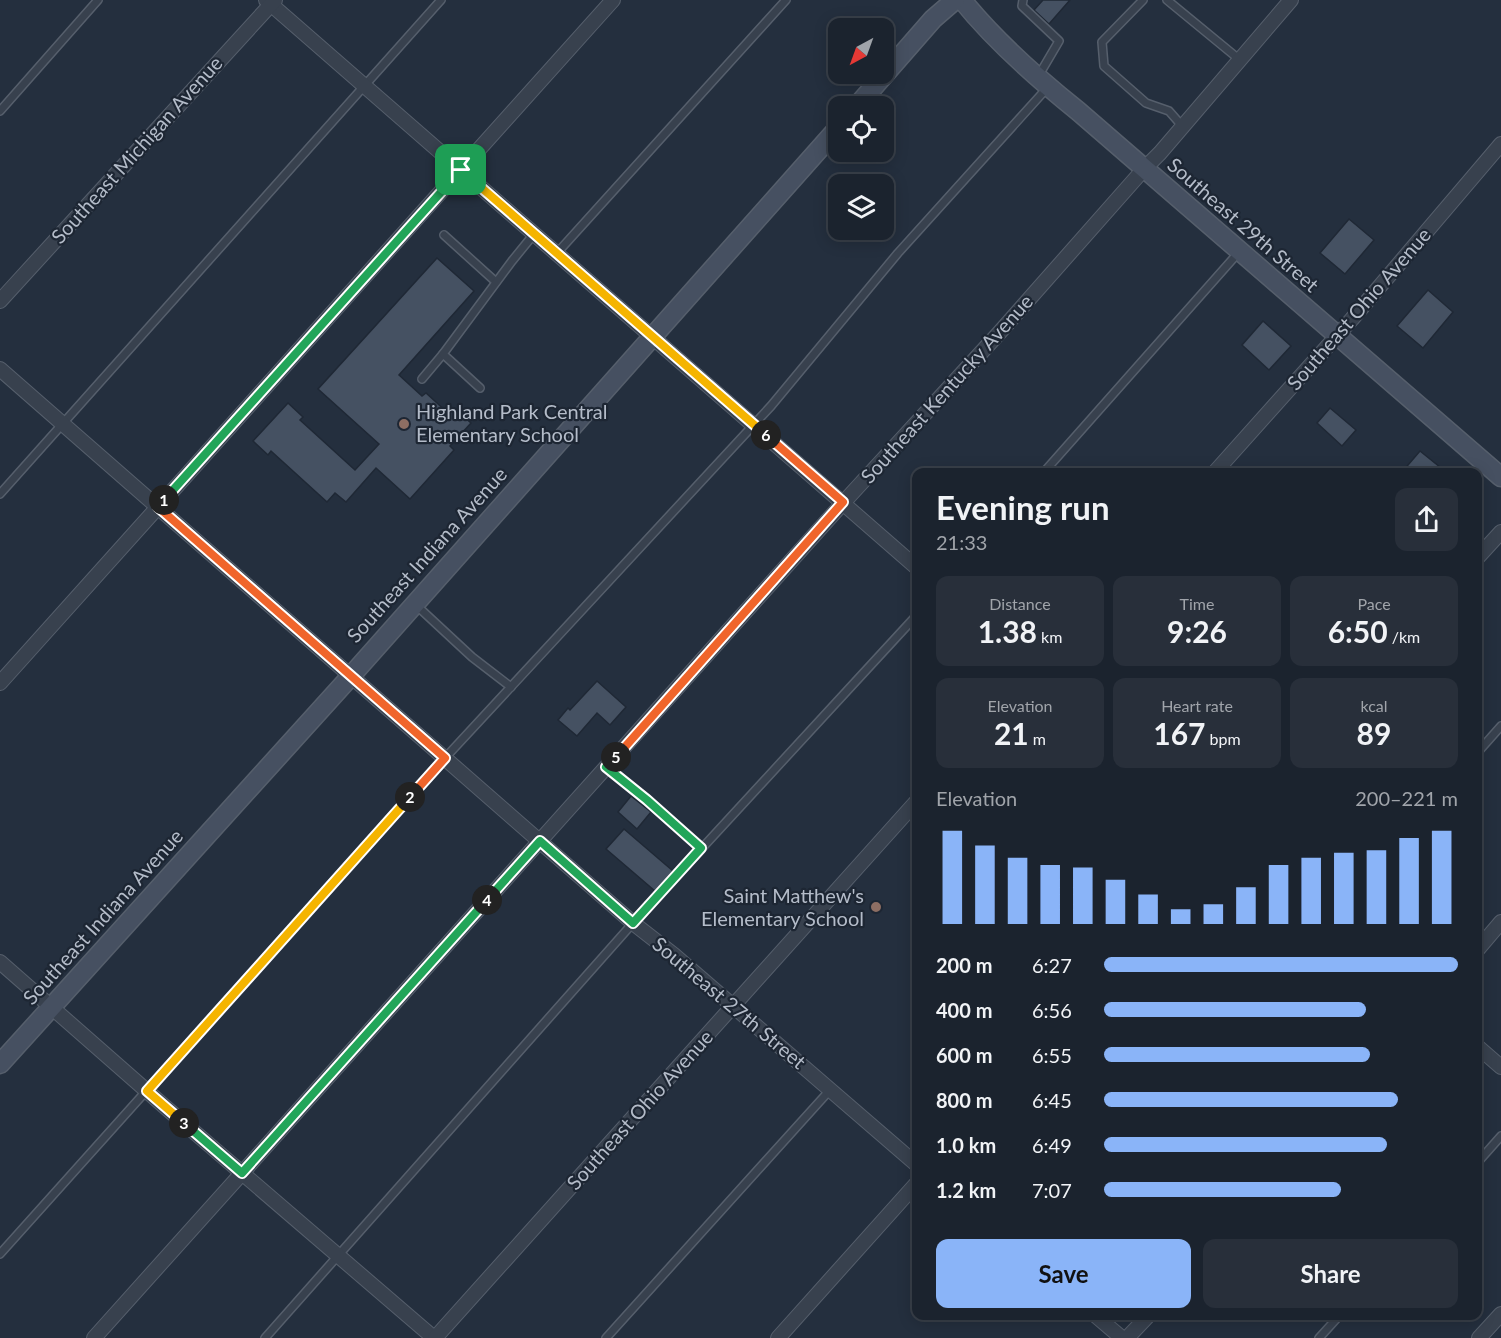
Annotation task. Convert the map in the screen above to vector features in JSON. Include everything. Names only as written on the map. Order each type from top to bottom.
[{"type":"street","points":[[0,682],[613,0]]},
{"type":"street","points":[[867,96],[933,19],[955,0]]},
{"type":"street","name":"Southeast 29th Street","points":[[962,0],[974,15],[1043,82],[1501,477]]},
{"type":"street","name":"Southeast Kentucky Avenue","points":[[94,1338],[843,502],[1183,127],[1291,0]]},
{"type":"street","points":[[270,1],[912,563]]},
{"type":"street","name":"Southeast Michigan Avenue","points":[[0,301],[270,1]]},
{"type":"street","name":"Southeast Indiana Avenue","points":[[0,1064],[350,677],[828,139]]},
{"type":"street","name":"Southeast Ohio Avenue","points":[[1219,468],[1337,336],[1501,144]]},
{"type":"street","name":"Southeast 27th Street","points":[[0,369],[633,923],[734,1006],[912,1161]]},
{"type":"street","points":[[1482,553],[1501,532]]},
{"type":"street","name":"Southeast Ohio Avenue","points":[[435,1338],[912,806]]},
{"type":"street","points":[[1482,944],[1501,922]]},
{"type":"street","points":[[0,962],[435,1338]]},
{"type":"street","points":[[1482,1050],[1501,1067]]},
{"type":"street","points":[[778,1338],[912,1188]]},
{"type":"street","points":[[1479,1338],[1501,1314]]},
{"type":"street","points":[[1101,1320],[1122,1338]]},
{"type":"street","points":[[1127,1338],[1144,1320]]},
{"type":"lane","points":[[0,111],[98,0]]},
{"type":"lane","points":[[0,494],[441,0]]},
{"type":"lane","points":[[556,253],[786,0]]},
{"type":"lane","points":[[0,1254],[445,758],[771,406],[1043,82],[1059,41],[1022,6],[1023,0]]},
{"type":"lane","points":[[1143,0],[1102,42],[1104,66],[1146,103],[1169,111],[1183,127]]},
{"type":"lane","points":[[1167,0],[1239,60]]},
{"type":"lane","points":[[422,378],[443,354],[534,234]]},
{"type":"lane","points":[[444,235],[496,282]]},
{"type":"lane","points":[[1048,468],[1239,252]]},
{"type":"lane","points":[[443,354],[480,388]]},
{"type":"lane","points":[[414,604],[472,657],[511,687]]},
{"type":"lane","points":[[266,1338],[633,923],[912,620]]},
{"type":"lane","points":[[1482,747],[1501,726]]},
{"type":"lane","points":[[606,767],[701,848]]},
{"type":"lane","points":[[606,1338],[830,1090]]},
{"type":"lane","points":[[1482,1157],[1501,1136]]},
{"type":"lane","points":[[1319,1338],[1335,1320]]},
{"type":"building","points":[[1043,0],[1070,0],[1049,24],[1034,10]]},
{"type":"building","points":[[1349,219],[1374,240],[1345,274],[1320,253]]},
{"type":"building","name":"Highland Park Central Elementary School","points":[[437,258],[474,291],[399,375],[422,396],[426,393],[448,413],[454,408],[471,423],[450,446],[454,450],[410,499],[376,468],[346,502],[335,493],[327,502],[271,451],[268,455],[253,441],[288,403],[303,417],[300,420],[355,470],[379,444],[318,389]]},
{"type":"building","points":[[1428,290],[1453,312],[1423,348],[1397,326]]},
{"type":"building","points":[[1263,321],[1291,346],[1269,370],[1242,345]]},
{"type":"building","points":[[1330,408],[1356,430],[1342,446],[1317,423]]},
{"type":"building","points":[[1420,451],[1441,468],[1405,468]]},
{"type":"building","points":[[597,681],[626,707],[610,725],[597,713],[577,736],[558,720]]},
{"type":"building","points":[[631,796],[651,812],[637,829],[618,812]]},
{"type":"building","points":[[624,829],[673,871],[655,891],[606,849]]},
{"type":"place","name":"Highland Park Central Elementary School","points":[[404,424]]},
{"type":"place","name":"Saint Matthew's Elementary School","points":[[876,907]]},
{"type":"route","points":[[461,170],[843,502],[606,767],[701,848],[633,923],[540,841],[242,1173],[147,1091],[445,758],[158,507],[461,170]]}]
